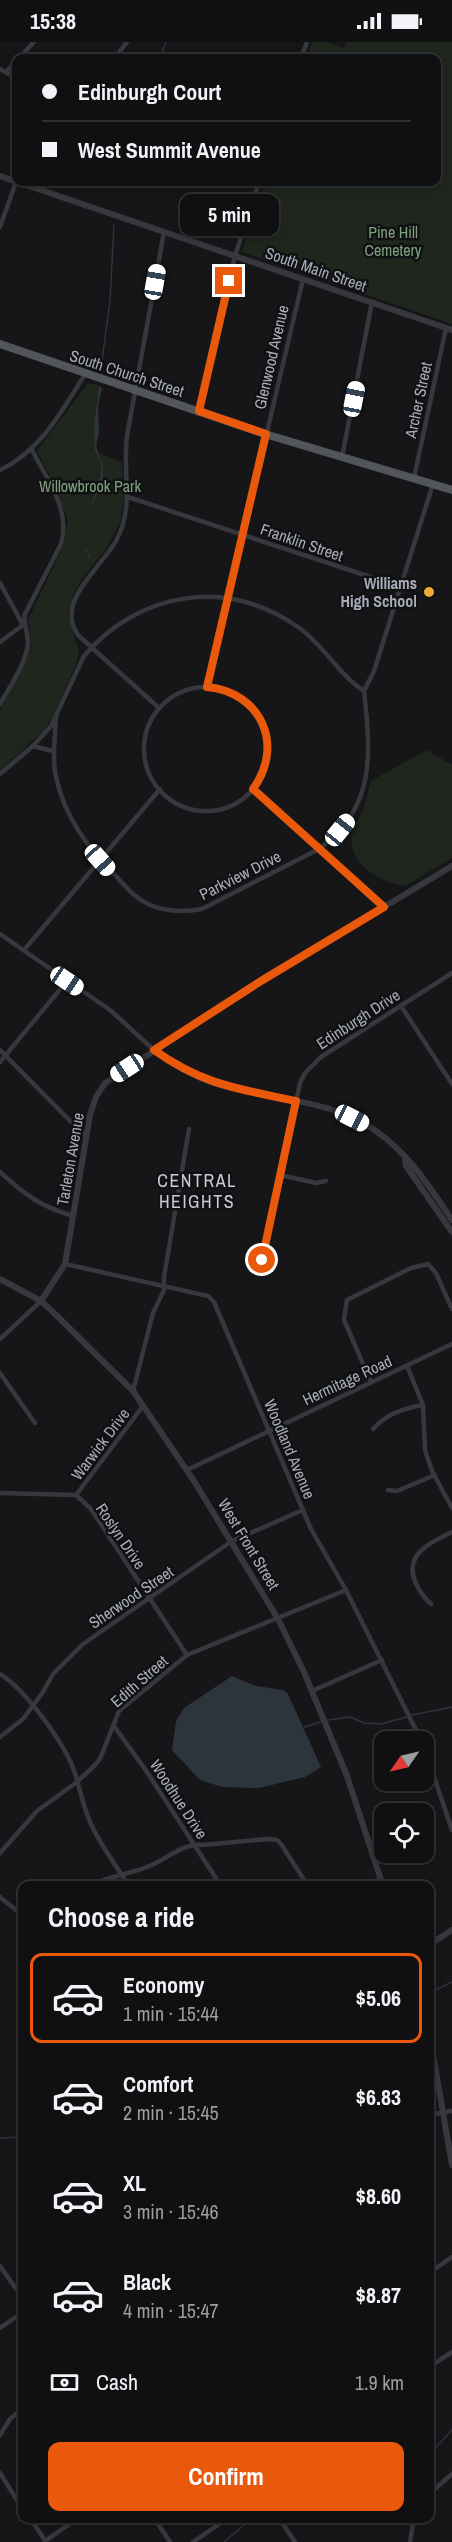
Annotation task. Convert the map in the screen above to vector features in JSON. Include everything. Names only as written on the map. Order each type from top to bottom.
[{"type":"main road","name":"South Church Street","points":[[0,344],[266,434],[452,490]]},
{"type":"street","points":[[23,54],[34,42]]},
{"type":"street","points":[[6,72],[12,66]]},
{"type":"street","points":[[0,69],[12,76]]},
{"type":"street","points":[[0,227],[15,186]]},
{"type":"street","name":"South Main Street","points":[[35,186],[449,329]]},
{"type":"street","points":[[199,411],[235,256],[258,186]]},
{"type":"street","points":[[159,708],[75,631],[71,616],[75,599],[120,532],[126,516],[128,497],[126,448],[164,232]]},
{"type":"street","name":"Glenwood Avenue","points":[[207,687],[303,279]]},
{"type":"street","points":[[342,457],[372,302]]},
{"type":"street","name":"Archer Street","points":[[414,478],[449,329]]},
{"type":"street","points":[[0,470],[32,450],[86,373]]},
{"type":"street","points":[[0,642],[23,625],[32,600],[61,544],[64,532],[60,505],[32,450]]},
{"type":"street","points":[[0,774],[33,746],[57,717],[84,656],[92,647],[128,619],[160,604],[190,597],[228,598],[262,607],[300,628],[344,675],[364,691],[374,671],[433,484]]},
{"type":"street","name":"Franklin Street","points":[[128,497],[401,587]]},
{"type":"street","points":[[0,583],[23,625],[28,640],[24,659],[0,704]]},
{"type":"street","points":[[207,687],[226,690],[243,699],[262,723],[266,734],[267,758],[260,780],[253,789],[236,803],[206,810],[186,807],[167,797],[149,773],[144,744],[149,724],[159,708],[181,692],[207,687]]},
{"type":"street","name":"Parkview Drive","points":[[57,717],[53,751],[56,775],[67,811],[81,838],[130,891],[148,904],[167,910],[190,911],[210,905],[319,849],[330,841],[350,818],[367,778],[370,742],[364,691]]},
{"type":"street","points":[[33,746],[53,751]]},
{"type":"street","points":[[24,950],[160,789]]},
{"type":"street","points":[[253,789],[384,907]]},
{"type":"street","name":"Tarleton Avenue","points":[[0,1339],[41,1301],[65,1264],[90,1115],[102,1086],[261,981],[452,866]]},
{"type":"street","points":[[0,934],[110,1010],[154,1050],[191,1074],[215,1083],[336,1111],[365,1124],[411,1160],[452,1220]]},
{"type":"street","name":"Edinburgh Drive","points":[[262,1260],[300,1083],[312,1064],[452,973]]},
{"type":"street","points":[[0,1062],[67,981]]},
{"type":"street","points":[[401,1006],[450,1076],[452,1084]]},
{"type":"street","points":[[0,1050],[87,1138]]},
{"type":"street","name":"Warwick Drive","points":[[134,1391],[153,1312],[164,1290],[189,1129]]},
{"type":"street","points":[[405,1157],[406,1166],[452,1233]]},
{"type":"street","points":[[0,1172],[28,1197],[41,1205],[74,1216]]},
{"type":"street","points":[[280,1175],[316,1183],[326,1180]]},
{"type":"street","name":"Woodland Avenue","points":[[65,1264],[208,1296],[214,1302],[303,1510],[382,1660],[416,1731]]},
{"type":"street","points":[[371,1382],[344,1320],[344,1306],[350,1297],[421,1264],[428,1264],[436,1273],[452,1309]]},
{"type":"street","name":"West Front Street","points":[[0,1279],[41,1301],[134,1391],[187,1470],[278,1619],[312,1691],[347,1776],[382,1881]]},
{"type":"street","name":"Hermitage Road","points":[[187,1470],[452,1344]]},
{"type":"street","points":[[407,1366],[423,1405],[426,1450],[435,1475],[452,1508]]},
{"type":"street","points":[[0,1373],[35,1423]]},
{"type":"street","points":[[373,1429],[380,1421],[399,1411],[423,1405]]},
{"type":"street","name":"Warwick Drive","points":[[76,1495],[143,1406]]},
{"type":"street","points":[[388,1490],[397,1491],[435,1475]]},
{"type":"street","name":"Roslyn Drive","points":[[0,1493],[76,1495],[91,1509],[187,1655]]},
{"type":"street","name":"Sherwood Street","points":[[0,1737],[23,1719],[34,1706],[53,1674],[72,1653],[232,1541],[303,1510]]},
{"type":"street","points":[[431,1604],[417,1586],[413,1566],[416,1556],[424,1549],[452,1532]]},
{"type":"street","name":"Edith Street","points":[[0,1853],[37,1811],[77,1782],[100,1759],[119,1711],[187,1655],[346,1590]]},
{"type":"street","points":[[312,1691],[382,1660]]},
{"type":"street","points":[[0,1674],[15,1684],[34,1706],[69,1761],[91,1824],[126,1881]]},
{"type":"street","name":"Woodhue Drive","points":[[114,1726],[147,1772],[218,1881]]},
{"type":"street","name":"Woodland Avenue","points":[[434,1771],[452,1830]]},
{"type":"street","points":[[99,1881],[155,1864],[194,1844],[273,1839],[281,1844],[305,1881]]},
{"type":"street","points":[[0,1897],[18,1913]]},
{"type":"street","points":[[434,1942],[452,1930]]},
{"type":"street","points":[[434,2058],[452,2165]]},
{"type":"street","points":[[434,2114],[452,2111]]},
{"type":"street","points":[[434,2270],[452,2257]]},
{"type":"street","points":[[0,2266],[18,2291]]},
{"type":"street","points":[[0,2328],[18,2316]]},
{"type":"street","points":[[434,2364],[452,2352]]},
{"type":"street","points":[[0,2435],[10,2419],[18,2412]]},
{"type":"street","points":[[0,2473],[18,2502]]},
{"type":"street","points":[[434,2490],[452,2474]]},
{"type":"street","points":[[33,2523],[45,2541],[71,2523]]},
{"type":"street","points":[[157,2523],[170,2542]]},
{"type":"street","points":[[193,2542],[221,2523]]},
{"type":"street","points":[[282,2523],[295,2542]]},
{"type":"street","points":[[410,2542],[413,2523]]},
{"type":"green space","name":"Pine Hill Cemetery","points":[[312,42],[327,42],[344,48],[346,42],[452,42],[452,324],[242,252],[265,186],[441,186],[441,54],[308,54]]},
{"type":"green space","name":"Willowbrook Park","points":[[88,383],[101,386],[95,436],[98,453],[122,462],[124,496],[120,523],[106,549],[84,576],[73,595],[68,615],[79,652],[76,665],[52,718],[44,730],[0,771],[0,710],[25,663],[31,644],[28,620],[63,546],[68,521],[56,488],[37,451]]},
{"type":"green space","points":[[427,750],[452,765],[452,858],[405,886],[395,884],[376,876],[360,863],[352,845],[352,835],[364,808],[371,781]]},
{"type":"shaded area","points":[[99,387],[102,388],[98,406],[99,433],[96,446],[103,468],[103,480],[89,512],[101,475],[101,464],[95,450],[94,428]]},
{"type":"shaded area","points":[[232,1676],[256,1686],[283,1690],[288,1694],[321,1767],[305,1777],[259,1788],[222,1787],[200,1780],[172,1750],[176,1721],[184,1708]]},
{"type":"waterway","points":[[162,54],[166,42]]},
{"type":"waterway","points":[[101,368],[110,301],[114,224]]},
{"type":"waterway","points":[[86,549],[90,558]]},
{"type":"waterway","points":[[412,1715],[452,1707]]},
{"type":"waterway","points":[[328,1720],[350,1717],[364,1723],[381,1724],[407,1717]]},
{"type":"waterway","points":[[305,1727],[323,1721]]},
{"type":"waterway","points":[[434,1991],[452,1982]]},
{"type":"waterway","points":[[0,2138],[18,2137]]},
{"type":"waterway","points":[[434,2450],[452,2430]]},
{"type":"waterway","points":[[224,2542],[246,2523]]},
{"type":"place","name":"Williams High School","points":[[429,592]]},
{"type":"district","name":"CENTRAL HEIGHTS","points":[[197,1190]]},
{"type":"route","points":[[229,281],[199,411],[266,434],[207,687],[226,690],[243,699],[251,706],[262,723],[268,746],[267,758],[260,780],[253,789],[384,907],[261,981],[154,1050],[191,1074],[215,1083],[296,1101],[262,1260]]}]
